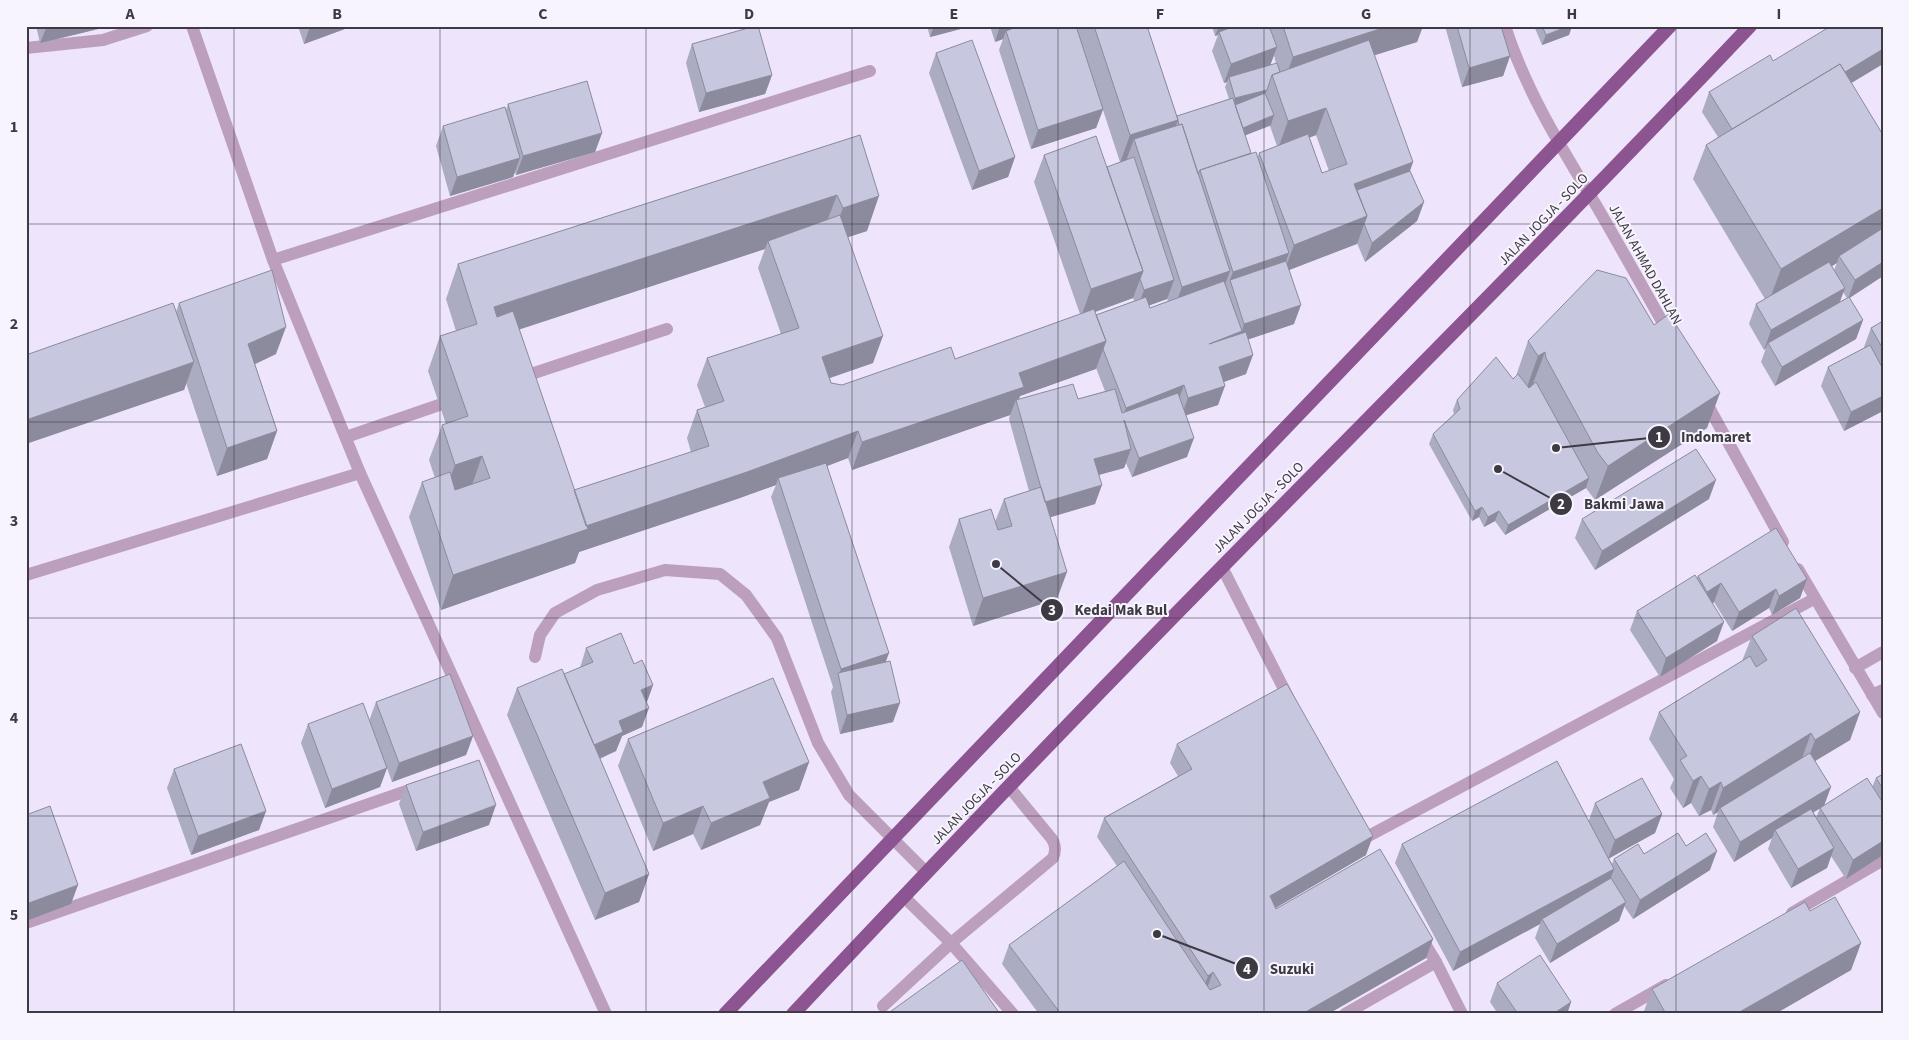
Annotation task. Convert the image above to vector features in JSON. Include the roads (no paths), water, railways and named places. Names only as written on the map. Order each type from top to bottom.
[{"type":"highway","points":[[725,1014],[1670,26]]},
{"type":"highway","name":"JALAN JOGJA - SOLO","points":[[793,1014],[926,872],[1222,566],[1590,195],[1750,26]]},
{"type":"street","points":[[26,48],[103,40],[147,26]]},
{"type":"street","points":[[192,26],[273,260],[360,472],[487,763],[606,1014]]},
{"type":"street","name":"JALAN AHMAD DAHLAN","points":[[1505,26],[1513,52],[1557,143],[1622,250],[1675,346]]},
{"type":"street","points":[[273,260],[870,71]]},
{"type":"street","points":[[512,380],[667,329]]},
{"type":"street","points":[[1699,390],[1814,599],[1855,668],[1877,693],[1883,713]]},
{"type":"street","points":[[346,437],[439,405]]},
{"type":"street","points":[[26,575],[360,472]]},
{"type":"street","points":[[1222,566],[1295,711]]},
{"type":"street","points":[[535,657],[540,634],[555,613],[598,590],[666,570],[720,574],[746,594],[777,638],[818,743],[849,795],[926,872]]},
{"type":"street","points":[[1352,823],[1364,844],[1814,599]]},
{"type":"street","points":[[1855,668],[1883,652]]},
{"type":"street","points":[[26,923],[426,784]]},
{"type":"street","points":[[883,1006],[951,943],[1052,858],[1055,852],[1055,845],[1052,839],[1009,787]]},
{"type":"street","points":[[1779,920],[1883,860]]},
{"type":"street","points":[[904,896],[951,943],[1013,1014]]},
{"type":"street","points":[[1411,922],[1436,962],[1462,1014]]},
{"type":"street","points":[[1345,1014],[1436,962]]},
{"type":"street","points":[[1615,1014],[1676,979]]},
{"type":"place","name":"Indomaret","points":[[1556,448]]},
{"type":"place","name":"Bakmi Jawa","points":[[1498,469]]},
{"type":"place","name":"Kedai Mak Bul","points":[[996,564]]},
{"type":"place","name":"Suzuki","points":[[1157,934]]}]
